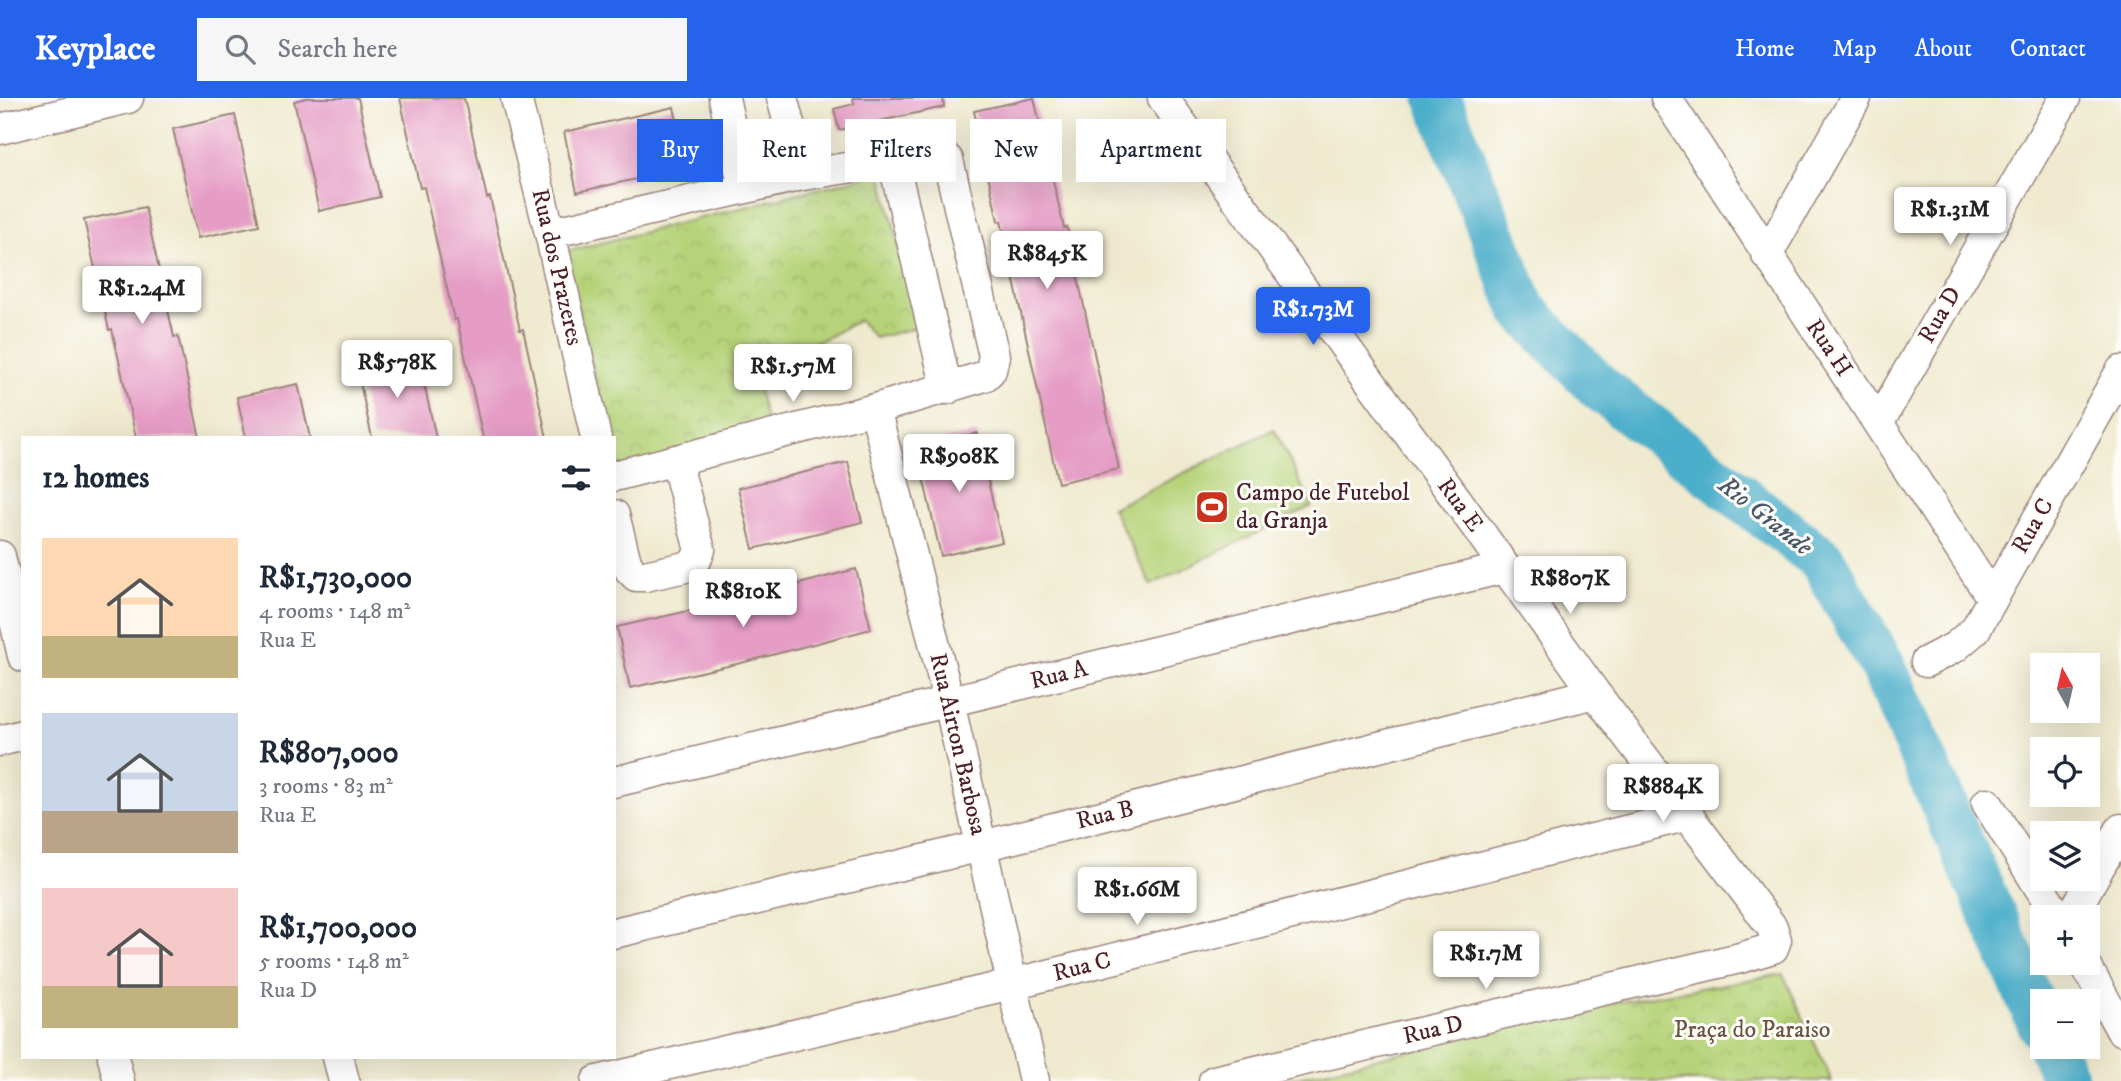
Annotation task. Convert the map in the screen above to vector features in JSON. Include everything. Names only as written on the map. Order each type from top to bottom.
[{"type":"street","points":[[0,129],[128,98]]},
{"type":"street","name":"Rua dos Prazeres","points":[[516,98],[550,233],[596,436]]},
{"type":"street","points":[[724,98],[744,188]]},
{"type":"street","points":[[782,98],[788,119]]},
{"type":"street","name":"Rua E","points":[[1163,98],[1595,693],[1772,927],[1776,940],[1773,948]]},
{"type":"street","name":"Rua H","points":[[1666,98],[1992,598]]},
{"type":"street","points":[[1767,255],[1857,98]]},
{"type":"street","name":"Rua D","points":[[1878,422],[2065,98]]},
{"type":"street","points":[[550,233],[771,182]]},
{"type":"street","points":[[898,182],[947,389]]},
{"type":"street","points":[[616,476],[875,409],[985,376],[991,370],[994,356],[953,182]]},
{"type":"street","name":"Rua C","points":[[1926,662],[1955,647],[1975,630],[2121,371]]},
{"type":"street","name":"Rua Airton Barbosa","points":[[875,409],[950,702],[1034,1081]]},
{"type":"street","points":[[616,523],[629,570],[636,576],[690,566],[696,560],[700,550],[676,461]]},
{"type":"street","points":[[0,556],[21,647]]},
{"type":"street","name":"Rua A","points":[[616,782],[1504,568]]},
{"type":"street","name":"Rua B","points":[[616,933],[982,846],[1595,693]]},
{"type":"street","points":[[0,741],[21,736]]},
{"type":"street","points":[[1987,803],[2051,905]]},
{"type":"street","name":"Rua C","points":[[597,1081],[1012,984],[1689,815]]},
{"type":"street","points":[[2078,905],[2121,829]]},
{"type":"street","name":"Rua D","points":[[1214,1081],[1773,948]]},
{"type":"street","points":[[2091,975],[2121,1030]]},
{"type":"street","points":[[114,1059],[119,1081]]},
{"type":"street","points":[[338,1059],[344,1081]]},
{"type":"green space","points":[[845,182],[883,182],[919,327],[875,338],[859,320],[828,337],[753,367],[769,433],[618,470],[616,436],[610,436],[564,252]]},
{"type":"green space","name":"Campo de Futebol da Granja","points":[[1274,429],[1312,506],[1151,585],[1112,508]]},
{"type":"green space","name":"Praça do Paraiso","points":[[1783,974],[1832,1081],[1282,1081],[1600,1005]]},
{"type":"building","points":[[306,98],[358,98],[380,197],[319,211],[294,101]]},
{"type":"building","points":[[400,98],[464,98],[520,330],[523,329],[547,436],[483,436],[424,187],[420,188]]},
{"type":"building","points":[[853,98],[943,98],[944,107],[889,119],[845,119],[845,129],[839,130],[834,109],[854,104]]},
{"type":"building","points":[[1034,98],[1039,119],[976,119],[974,111]]},
{"type":"building","points":[[674,107],[677,119],[637,119],[637,179],[577,192],[564,132]]},
{"type":"building","points":[[235,115],[259,225],[198,238],[173,129]]},
{"type":"building","points":[[989,182],[1053,182],[1064,228],[1067,227],[1119,469],[1058,483],[1001,221],[998,221]]},
{"type":"building","points":[[145,207],[174,337],[178,336],[200,436],[136,436],[84,220]]},
{"type":"building","points":[[418,356],[436,436],[372,436],[357,369]]},
{"type":"building","points":[[298,384],[310,436],[246,436],[237,397]]},
{"type":"building","points":[[977,433],[1002,542],[941,556],[916,446]]},
{"type":"building","points":[[848,462],[862,522],[753,549],[738,488]]},
{"type":"building","points":[[856,569],[871,629],[741,663],[630,688],[617,627],[746,598]]},
{"type":"waterway","name":"Rio Grande","points":[[1438,98],[1523,310],[1600,388],[1822,560],[1882,665],[2030,1000]]},
{"type":"waterway","name":"Rio Grande","points":[[2057,1059],[2066,1081]]},
{"type":"place","name":"Campo de Futebol da Granja","points":[[1212,507]]}]
